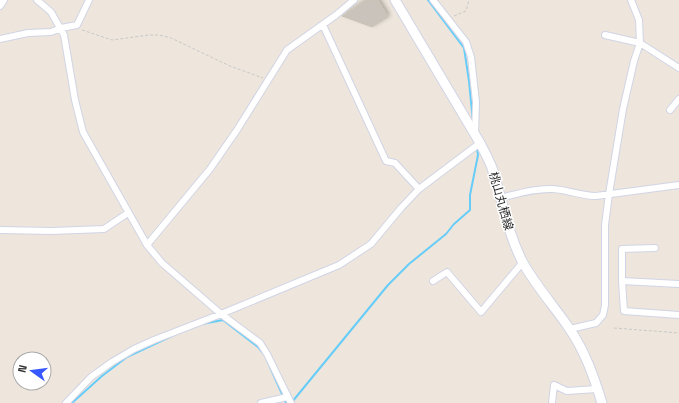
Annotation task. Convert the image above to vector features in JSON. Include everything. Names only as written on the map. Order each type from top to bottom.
[{"type":"main road","name":"桃山丸栖線","points":[[395,0],[480,143],[492,167],[512,240],[536,284],[570,329],[585,355],[602,403]]},
{"type":"street","points":[[0,6],[4,0]]},
{"type":"street","points":[[37,0],[51,12],[61,28],[67,46],[75,100],[83,132],[147,245],[162,263],[221,314],[260,343],[291,403]]},
{"type":"street","points":[[0,40],[28,33],[51,32],[61,28],[77,25],[88,0]]},
{"type":"street","points":[[147,245],[210,170],[287,50],[323,25],[354,0]]},
{"type":"street","points":[[433,0],[466,42],[470,57],[476,102],[475,134]]},
{"type":"street","points":[[570,329],[596,323],[603,315],[605,305],[605,225],[609,194],[623,109],[640,42],[639,20],[631,0]]},
{"type":"street","points":[[323,25],[386,161],[395,163],[419,189]]},
{"type":"street","points":[[605,35],[640,42],[679,68]]},
{"type":"street","points":[[670,110],[679,99]]},
{"type":"street","points":[[66,403],[91,377],[112,362],[154,340],[339,265],[371,244],[419,189],[480,143]]},
{"type":"street","points":[[500,198],[532,190],[552,189],[585,196],[679,185]]},
{"type":"street","points":[[0,230],[104,228],[128,213]]},
{"type":"street","points":[[655,248],[622,249],[624,311],[679,315]]},
{"type":"street","points":[[433,281],[447,272],[481,312],[523,262]]},
{"type":"street","points":[[622,281],[679,284]]},
{"type":"street","points":[[552,403],[554,385],[567,391],[597,389]]},
{"type":"street","points":[[261,403],[287,397]]},
{"type":"path","points":[[448,19],[466,11],[469,0]]},
{"type":"path","points":[[77,25],[80,29],[112,40],[149,35],[159,35],[171,38],[230,66],[269,80]]},
{"type":"path","points":[[614,328],[679,333]]},
{"type":"building","points":[[367,0],[378,0],[388,17],[372,27],[342,16]]},
{"type":"waterway","points":[[428,0],[464,48],[473,122]]},
{"type":"waterway","points":[[292,402],[388,285],[409,264],[446,234],[454,224],[470,210],[470,195],[478,155],[477,148]]},
{"type":"waterway","points":[[202,324],[223,320],[258,347],[263,353]]},
{"type":"waterway","points":[[72,403],[102,376],[127,357],[174,335]]},
{"type":"waterway","points":[[266,358],[286,403]]}]
